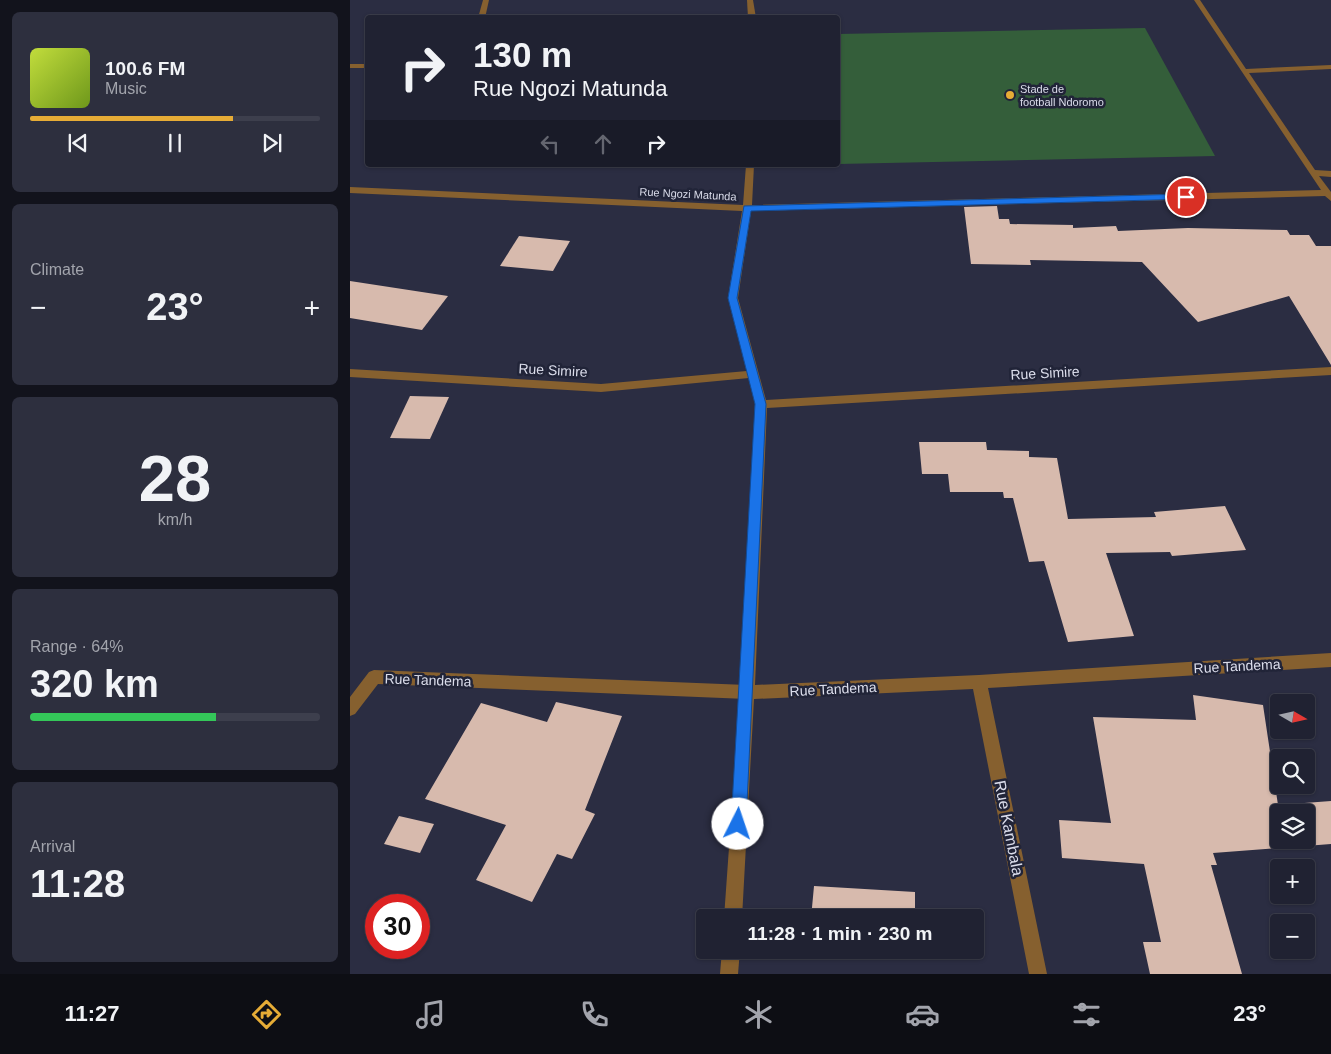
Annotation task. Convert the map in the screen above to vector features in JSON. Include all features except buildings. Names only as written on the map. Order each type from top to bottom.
[{"type":"street","points":[[482,15],[486,0]]},
{"type":"street","points":[[750,0],[752,15]]},
{"type":"street","points":[[1197,0],[1328,195]]},
{"type":"street","points":[[350,66],[365,66]]},
{"type":"street","points":[[1244,71],[1331,67]]},
{"type":"street","points":[[734,909],[747,692],[761,404],[733,298],[747,208],[750,167]]},
{"type":"street","points":[[1312,173],[1331,174]]},
{"type":"street","name":"Rue Ngozi Matunda","points":[[350,190],[747,208],[1328,195]]},
{"type":"street","name":"Rue Simire","points":[[761,404],[1331,371]]},
{"type":"street","name":"Rue Simire","points":[[350,373],[602,388],[754,374]]},
{"type":"street","name":"Rue Tandema","points":[[350,709],[374,677],[747,692],[980,682],[1331,660]]},
{"type":"street","points":[[350,694],[374,677]]},
{"type":"street","name":"Rue Kambala","points":[[980,682],[1038,974]]},
{"type":"street","points":[[729,974],[730,959]]},
{"type":"green space","name":"Stade de football Ndoromo","points":[[1145,28],[1215,156],[840,164],[840,34]]},
{"type":"place","name":"Stade de football Ndoromo","points":[[1010,95]]},
{"type":"route","points":[[738,824],[747,692],[761,404],[733,298],[747,208],[1186,197]]}]
